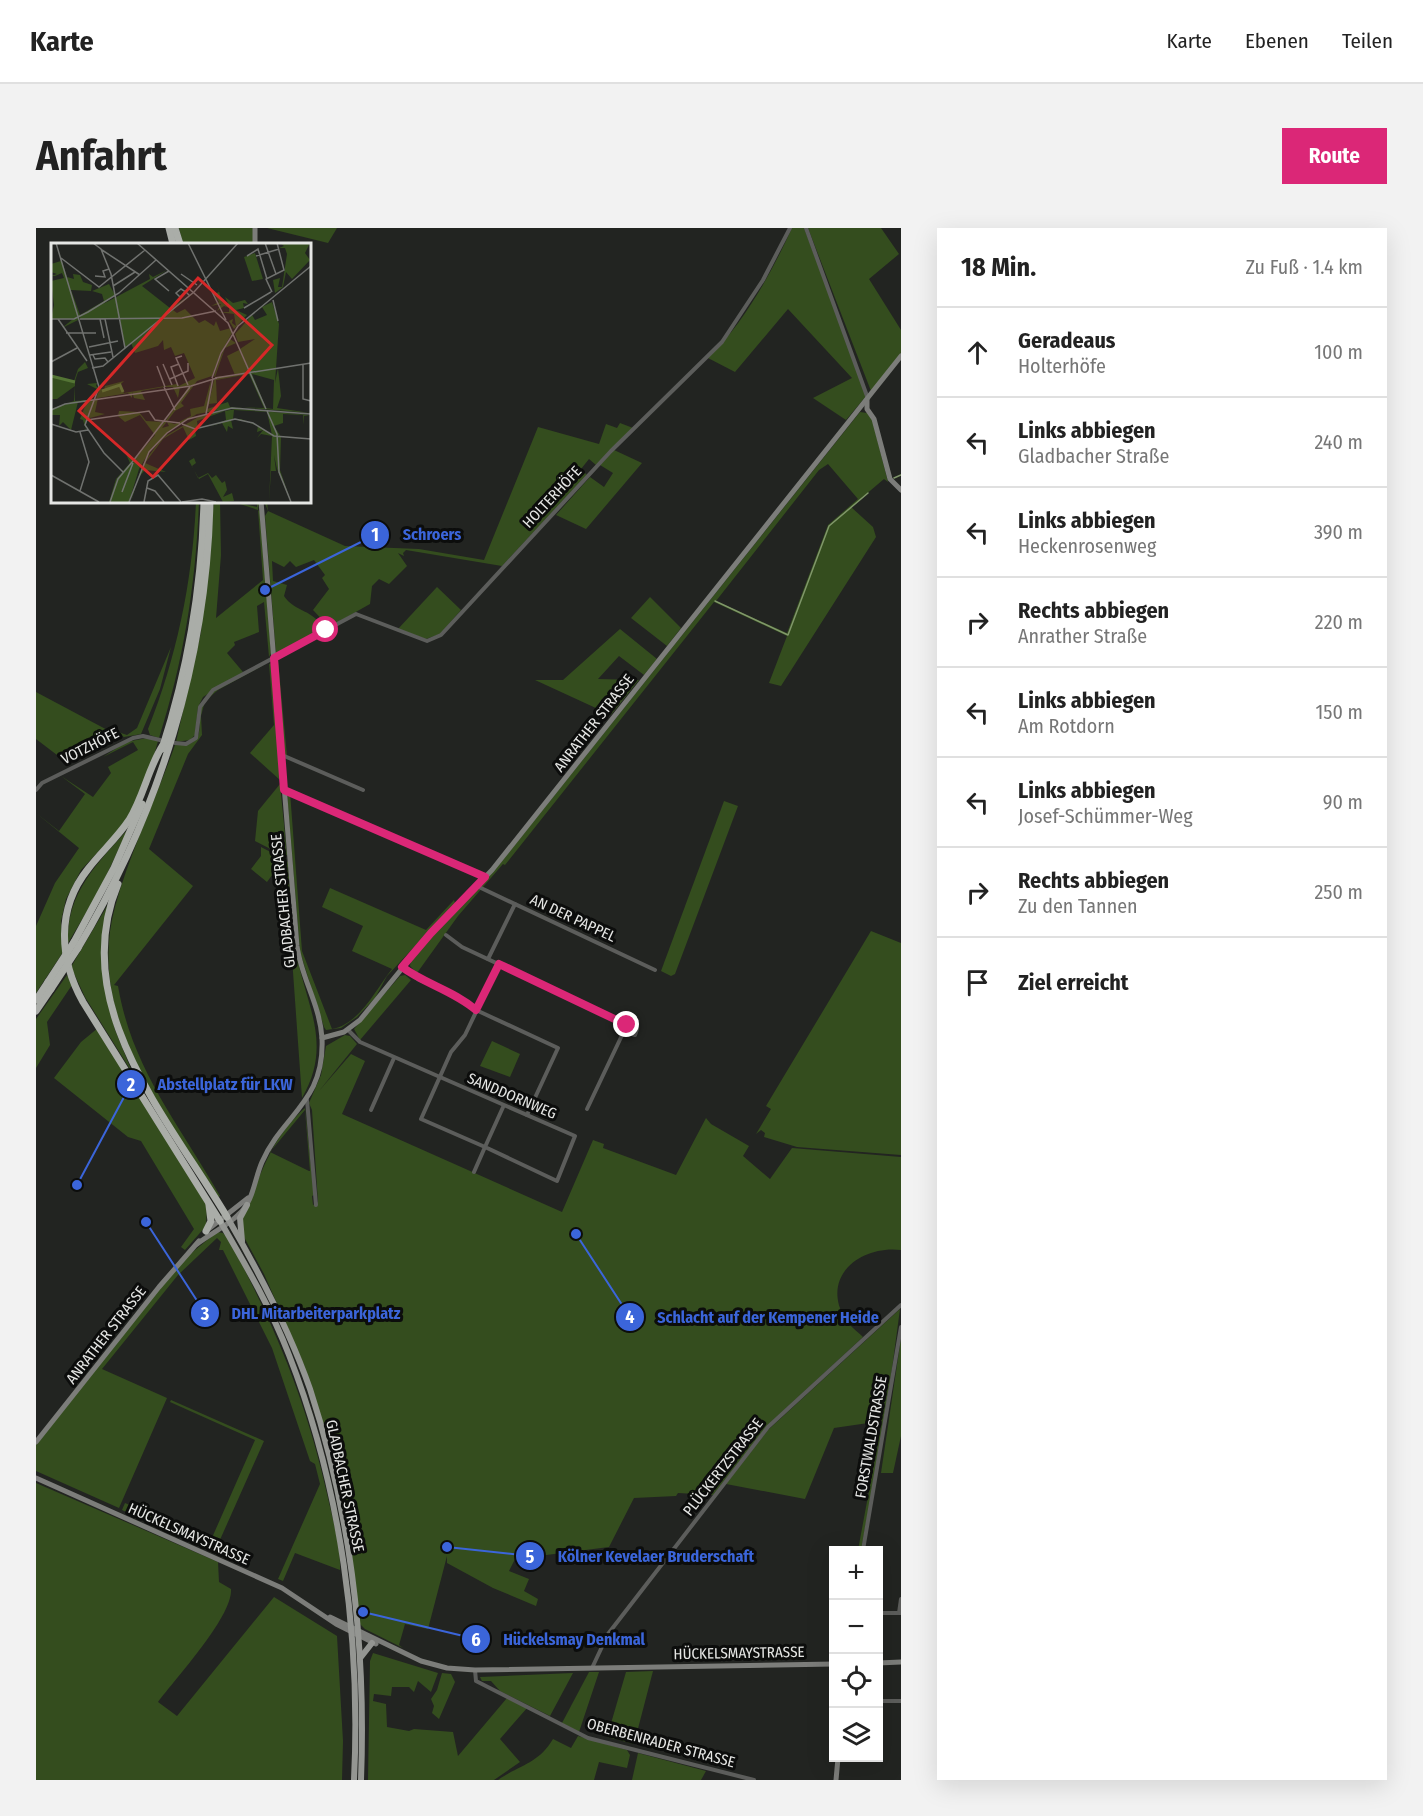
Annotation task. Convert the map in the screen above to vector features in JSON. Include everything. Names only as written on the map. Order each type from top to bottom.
[{"type":"highway","points":[[169,228],[173,243]]},
{"type":"highway","points":[[175,228],[180,243]]},
{"type":"highway","points":[[76,945],[128,839],[161,743],[190,638],[200,566],[204,502]]},
{"type":"highway","points":[[36,1011],[117,877],[141,826],[168,751],[192,660],[206,571],[210,502]]},
{"type":"highway","points":[[161,743],[132,814],[86,871],[74,891],[65,920],[64,949],[69,974],[83,1002],[208,1200],[225,1221]]},
{"type":"highway","points":[[141,826],[138,840],[115,891],[109,914],[105,961],[110,1004],[133,1064],[225,1221]]},
{"type":"highway","points":[[36,1000],[50,986]]},
{"type":"highway","points":[[206,1231],[211,1221],[208,1200]]},
{"type":"main road","points":[[901,357],[868,397],[867,409],[874,419],[891,481],[901,490]]},
{"type":"main road","name":"ANRATHER STRASSE","points":[[322,1038],[348,1030],[366,1013],[431,933],[485,877],[868,397]]},
{"type":"main road","name":"GLADBACHER STRASSE","points":[[261,502],[297,952],[316,1008],[322,1038],[318,1074],[307,1100]]},
{"type":"main road","name":"ANRATHER STRASSE","points":[[36,1442],[172,1271],[197,1244],[247,1205],[267,1151],[307,1100]]},
{"type":"main road","name":"ANRATHER STRASSE","points":[[197,1244],[206,1231],[225,1221],[247,1199],[256,1183]]},
{"type":"main road","points":[[243,1245],[240,1218],[247,1205]]},
{"type":"main road","name":"GLADBACHER STRASSE","points":[[225,1221],[243,1245],[270,1294],[294,1349],[322,1429],[344,1525],[354,1631],[354,1780]]},
{"type":"main road","name":"GLADBACHER STRASSE","points":[[225,1221],[274,1322],[302,1391],[328,1486],[360,1660],[361,1780]]},
{"type":"main road","name":"HÜCKELSMAYSTRASSE","points":[[36,1478],[282,1588],[354,1631],[429,1664],[475,1671],[829,1664]]},
{"type":"main road","points":[[339,1620],[350,1610]]},
{"type":"main road","name":"HÜCKELSMAYSTRASSE","points":[[330,1617],[339,1620],[372,1643],[396,1650]]},
{"type":"main road","points":[[360,1660],[363,1651],[372,1643]]},
{"type":"main road","points":[[883,1663],[901,1662]]},
{"type":"main road","points":[[836,1780],[838,1762]]},
{"type":"street","name":"HOLTERHÖFE","points":[[274,660],[356,614],[427,641],[435,640],[441,635],[611,451],[722,342],[763,280],[790,228]]},
{"type":"street","points":[[806,228],[868,397]]},
{"type":"street","points":[[175,743],[188,744],[196,738],[199,708],[210,693],[274,660]]},
{"type":"street","name":"VOTZHÖFE","points":[[36,790],[42,783],[99,757],[123,742],[143,736],[161,743]]},
{"type":"street","points":[[282,755],[363,790]]},
{"type":"street","points":[[284,790],[485,877]]},
{"type":"street","name":"AN DER PAPPEL","points":[[481,888],[655,970]]},
{"type":"street","points":[[488,959],[515,904]]},
{"type":"street","points":[[446,934],[462,947],[637,1029],[635,1035],[624,1031]]},
{"type":"street","points":[[485,1147],[421,1119],[451,1052],[465,1035],[499,964]]},
{"type":"street","points":[[402,967],[419,980],[447,991],[476,1010],[558,1048],[527,1115]]},
{"type":"street","points":[[587,1109],[627,1025]]},
{"type":"street","name":"SANDDORNWEG","points":[[348,1030],[357,1041],[575,1136],[557,1181],[485,1147]]},
{"type":"street","points":[[371,1110],[394,1058]]},
{"type":"street","name":"GLADBACHER STRASSE","points":[[307,1100],[316,1205]]},
{"type":"street","points":[[474,1172],[504,1106]]},
{"type":"street","name":"PLÜCKERTZSTRASSE","points":[[592,1668],[608,1634],[768,1427],[901,1305]]},
{"type":"street","name":"FORSTWALDSTRASSE","points":[[864,1546],[901,1327]]},
{"type":"street","points":[[883,1613],[900,1613],[901,1599]]},
{"type":"street","name":"OBERBENRADER STRASSE","points":[[475,1671],[476,1681],[588,1738],[754,1780]]},
{"type":"street","points":[[883,1701],[901,1701]]},
{"type":"green space","points":[[179,228],[253,228],[253,243],[183,243]]},
{"type":"green space","points":[[267,228],[337,228],[328,243]]},
{"type":"green space","points":[[792,228],[804,228],[867,395],[846,420],[813,398],[852,378],[788,309],[735,372],[708,358],[745,314],[756,297]]},
{"type":"green space","points":[[808,228],[881,228],[899,254],[869,279],[901,330],[901,353],[871,391]]},
{"type":"green space","points":[[860,412],[867,413],[872,419],[888,482],[884,479],[851,507],[873,527],[876,537],[781,686],[769,683],[787,636],[714,602],[505,865],[503,864],[458,916],[417,973],[410,966],[411,960],[502,861]],"holes":[[[828,464],[858,499],[828,525],[787,633],[716,601],[819,470]]]},
{"type":"green space","points":[[620,423],[633,428],[596,465],[589,459],[581,469],[587,475],[502,566],[406,550],[403,553],[404,556],[398,553],[407,566],[389,584],[379,579],[372,586],[370,604],[329,627],[313,610],[329,589],[322,578],[325,575],[314,560],[296,567],[290,561],[284,567],[272,561],[273,581],[287,585],[284,596],[293,605],[315,618],[322,629],[276,654],[265,516],[268,511],[345,546],[419,549],[484,560],[538,427],[599,444],[606,424],[617,428]]},
{"type":"green space","points":[[614,450],[642,463],[586,529],[556,515],[590,477],[604,487],[613,473],[600,465]]},
{"type":"green space","points":[[196,502],[199,502],[192,591],[187,621],[168,709],[159,738],[150,735],[148,729],[167,674],[182,617]]},
{"type":"green space","points":[[214,502],[220,502],[221,555],[216,618],[263,580],[258,510],[260,512],[271,653],[269,657],[264,602],[257,606],[259,632],[234,642],[235,645],[227,653],[243,672],[203,697],[198,707],[195,735],[190,740],[176,742],[201,632]]},
{"type":"green space","points":[[234,502],[257,507],[259,502],[258,510]]},
{"type":"green space","points":[[437,587],[461,610],[440,634],[426,639],[398,629]]},
{"type":"green space","points":[[650,597],[681,628],[667,646],[631,618]]},
{"type":"green space","points":[[356,615],[278,660],[287,756],[283,753],[276,658]]},
{"type":"green space","points":[[620,629],[657,659],[644,675],[619,656],[598,679],[639,680],[611,715],[535,680],[563,680]]},
{"type":"green space","points":[[171,647],[160,689],[141,734],[124,737],[112,730],[127,735],[137,728]]},
{"type":"green space","points":[[272,663],[280,780],[250,753],[274,725],[269,664]]},
{"type":"green space","points":[[264,665],[218,690],[205,701],[201,716],[202,735],[188,754],[149,849],[193,886],[114,985],[118,986],[134,1044],[146,1070],[173,1120],[220,1196],[218,1197],[154,1096],[135,1061],[120,1024],[111,986],[109,947],[115,907],[121,886],[175,745],[187,744],[198,736],[200,713],[206,698],[226,683]]},
{"type":"green space","points":[[36,692],[113,733],[57,755],[36,739]]},
{"type":"green space","points":[[147,738],[158,741],[149,773],[127,821],[81,870],[66,899],[61,921],[63,952],[36,993],[36,926],[55,883],[79,848],[36,813],[59,831],[85,794],[61,776],[93,797],[111,773],[108,767],[138,750],[133,742],[103,757],[126,742]]},
{"type":"green space","points":[[280,784],[287,855],[284,856],[255,841],[258,811]]},
{"type":"green space","points":[[290,792],[302,951],[332,1029],[342,1026],[359,1013],[392,969],[352,951],[363,926],[322,907],[330,888],[426,930],[454,900],[455,903],[387,976],[375,998],[357,1017],[341,1028],[326,1030],[324,1027],[300,952],[287,793]]},
{"type":"green space","points":[[724,801],[738,806],[675,974],[671,976],[661,971]]},
{"type":"green space","points":[[128,829],[99,891],[68,943],[72,909],[78,894],[95,867]]},
{"type":"green space","points":[[261,847],[284,859],[267,882],[251,869],[261,856]]},
{"type":"green space","points":[[285,860],[288,862],[295,945],[314,1022],[316,1040],[316,1058],[312,1077],[302,1098]]},
{"type":"green space","points":[[110,901],[106,992],[115,1030],[133,1074],[85,997],[71,967]]},
{"type":"green space","points":[[871,931],[901,943],[901,1155],[797,1147],[764,1137],[765,1133],[761,1130],[756,1134],[771,1109],[766,1106]]},
{"type":"green space","points":[[67,975],[72,985],[47,1022],[50,1045],[36,1068],[36,1019]]},
{"type":"green space","points":[[405,975],[411,980],[360,1040],[354,1029],[400,976]]},
{"type":"green space","points":[[98,1028],[207,1206],[206,1226],[185,1250],[181,1247],[194,1229],[141,1141],[128,1137],[54,1078],[81,1042]]},
{"type":"green space","points":[[345,1035],[350,1036],[357,1044],[319,1091],[351,1054],[365,1061],[342,1114],[562,1212],[593,1140],[604,1144],[603,1148],[676,1175],[706,1118],[711,1124],[749,1146],[743,1156],[770,1179],[792,1148],[901,1157],[901,1250],[872,1252],[860,1258],[849,1266],[838,1288],[838,1302],[844,1317],[863,1337],[770,1423],[713,1495],[678,1493],[676,1496],[634,1498],[609,1547],[515,1559],[509,1571],[529,1579],[524,1591],[538,1599],[536,1606],[493,1588],[447,1563],[447,1556],[428,1629],[405,1624],[399,1645],[403,1648],[365,1629],[360,1624],[344,1511],[304,1365],[264,1274],[244,1237],[241,1222],[271,1152],[310,1171],[305,1110],[273,1149],[282,1133],[305,1108],[314,1195],[312,1196],[313,1205],[318,1202],[312,1110],[309,1103],[321,1075],[326,1046]]},
{"type":"green space","points":[[492,1041],[520,1054],[510,1077],[480,1066]]},
{"type":"green space","points":[[217,1232],[223,1233],[228,1238],[261,1303],[288,1365],[319,1462],[338,1544],[340,1570],[295,1553],[283,1581],[278,1579],[320,1484],[315,1464],[310,1461],[272,1348],[223,1250],[219,1250],[221,1242],[217,1238],[178,1275],[102,1369],[167,1398],[119,1508],[36,1471],[36,1445],[166,1281],[189,1255]]},
{"type":"green space","points":[[900,1309],[885,1421],[862,1546],[859,1546],[882,1421],[834,1428],[805,1499],[726,1484],[768,1430]]},
{"type":"green space","points":[[901,1338],[901,1436],[893,1473],[881,1473]]},
{"type":"green space","points":[[171,1400],[264,1441],[215,1551],[122,1510],[125,1503],[211,1540],[255,1440],[170,1402]]},
{"type":"green space","points":[[36,1483],[218,1562],[219,1582],[231,1589],[223,1615],[190,1663],[158,1702],[177,1716],[274,1597],[337,1636],[343,1741],[342,1780],[36,1780]]},
{"type":"green space","points":[[373,1653],[438,1673],[431,1692],[418,1681],[414,1692],[409,1687],[392,1687],[391,1696],[374,1694],[373,1701],[386,1704],[387,1727],[409,1731],[414,1729],[453,1732],[458,1756],[507,1698],[527,1708],[500,1739],[520,1762],[494,1780],[368,1780],[370,1661]]},
{"type":"green space","points":[[653,1671],[634,1744],[607,1737],[626,1672]]},
{"type":"green space","points":[[589,1672],[599,1672],[579,1732],[562,1723]]},
{"type":"green space","points":[[442,1673],[451,1674],[455,1682],[439,1719],[432,1713],[434,1706],[431,1699],[437,1690]]},
{"type":"green space","points":[[573,1673],[550,1716],[500,1691],[491,1681],[482,1681],[480,1677]]},
{"type":"green space","points":[[578,1736],[627,1750],[630,1755],[627,1768],[599,1762],[594,1780],[498,1780],[535,1759],[553,1739],[571,1748]]},
{"type":"green space","points":[[638,1753],[706,1771],[701,1780],[632,1780]]},
{"type":"waterway","points":[[894,478],[901,475]]},
{"type":"waterway","points":[[715,601],[788,635],[829,526],[868,493]]},
{"type":"place","name":"Schroers","points":[[265,590]]},
{"type":"place","name":"Abstellplatz für LKW","points":[[77,1185]]},
{"type":"place","name":"DHL Mitarbeiterparkplatz","points":[[146,1222]]},
{"type":"place","name":"Schlacht auf der Kempener Heide","points":[[576,1234]]},
{"type":"place","name":"Kölner Kevelaer Bruderschaft","points":[[447,1547]]},
{"type":"place","name":"Hückelsmay Denkmal","points":[[363,1612]]},
{"type":"route","points":[[326,630],[274,658],[284,790],[485,877],[447,915],[402,967],[419,980],[447,991],[476,1010],[499,964],[627,1025]]}]
